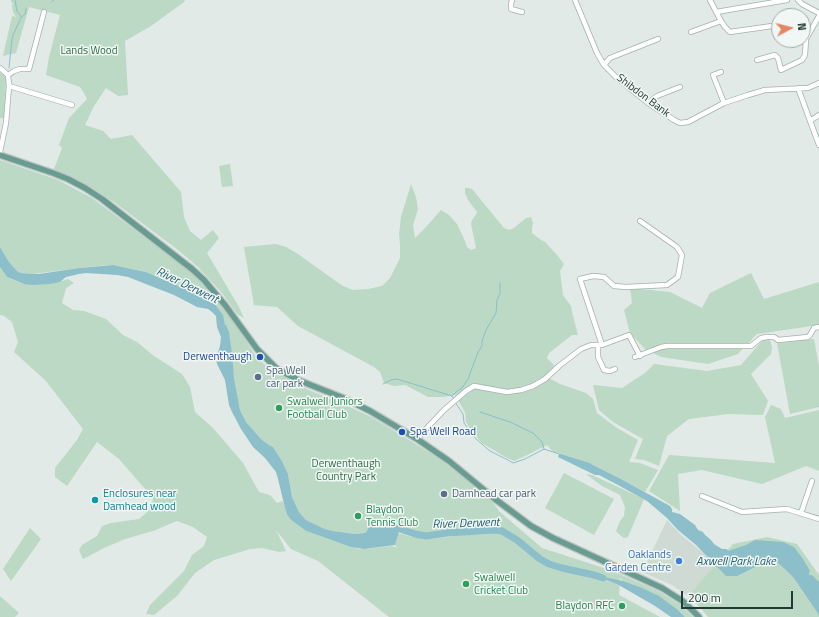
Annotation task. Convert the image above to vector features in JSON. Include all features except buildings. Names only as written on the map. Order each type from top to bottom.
[{"type":"main road","points":[[0,155],[68,179],[95,194],[200,276],[225,305],[257,349],[276,368],[298,380],[346,399],[370,411],[449,461],[531,526],[553,538],[662,588],[684,602],[699,617]]},
{"type":"street","points":[[512,0],[511,9],[522,12]]},
{"type":"street","name":"Shibdon Bank","points":[[575,0],[597,53],[604,65],[616,77],[648,103],[680,123],[688,122],[724,104],[765,90],[808,88],[819,83]]},
{"type":"street","points":[[710,0],[721,21],[730,32],[771,26]]},
{"type":"street","points":[[716,12],[787,0]]},
{"type":"street","points":[[757,60],[775,55],[778,58],[781,70],[802,60],[805,55],[806,39],[819,15],[798,0]]},
{"type":"street","points":[[8,75],[14,71],[29,68],[44,12]]},
{"type":"street","points":[[691,32],[721,21]]},
{"type":"street","points":[[604,65],[610,58],[658,39]]},
{"type":"street","points":[[0,68],[8,75],[6,123],[0,152]]},
{"type":"street","points":[[722,72],[713,75],[724,104]]},
{"type":"street","points":[[8,86],[72,105]]},
{"type":"street","points":[[648,103],[657,96],[680,87]]},
{"type":"street","points":[[798,88],[819,145]]},
{"type":"street","points":[[810,121],[819,115]]},
{"type":"street","points":[[615,369],[610,371],[604,370],[598,357],[600,345],[580,279],[593,276],[604,277],[614,286],[626,287],[667,285],[678,277],[682,255],[677,247],[640,221]]},
{"type":"street","points":[[417,440],[426,428],[450,404],[474,386],[507,392],[533,386],[580,349],[591,345],[600,345],[629,335],[638,357],[667,346],[751,346],[761,338],[767,337],[774,337],[778,340],[808,337],[814,328],[819,327]]},
{"type":"street","points":[[801,513],[812,481]]},
{"type":"street","points":[[702,496],[742,512],[787,509],[819,519]]},
{"type":"shaded area","name":"Oaklands Garden Centre","points":[[667,520],[680,534],[707,556],[715,565],[688,596],[672,585],[642,572]]},
{"type":"green space","name":"Lands Wood","points":[[11,0],[185,0],[151,26],[125,41],[128,95],[118,96],[106,88],[94,106],[85,125],[103,131],[111,139],[132,135],[181,192],[184,217],[190,231],[201,240],[213,230],[219,238],[207,253],[244,318],[237,314],[222,293],[198,267],[178,250],[114,202],[92,188],[54,169],[62,148],[59,145],[69,118],[87,99],[80,87],[46,75],[60,15],[29,7],[16,53],[3,56],[12,16],[16,17],[13,12],[13,3]]},
{"type":"green space","points":[[0,73],[4,75],[6,79],[4,118],[0,118]]},
{"type":"green space","name":"Derwenthaugh Country Park","points":[[0,160],[58,180],[92,198],[194,274],[211,291],[255,355],[275,372],[309,390],[371,417],[437,457],[491,500],[500,512],[542,548],[613,571],[660,592],[681,605],[693,617],[685,617],[678,610],[640,587],[623,581],[620,578],[619,595],[660,617],[389,617],[318,561],[291,549],[276,530],[286,551],[279,552],[262,548],[250,549],[214,560],[195,573],[177,596],[154,615],[146,614],[150,605],[184,571],[192,555],[204,546],[207,537],[193,527],[177,521],[153,531],[125,539],[83,559],[79,550],[82,545],[97,536],[102,526],[111,523],[139,519],[152,508],[153,498],[119,459],[97,442],[67,486],[55,477],[55,468],[77,440],[83,429],[46,381],[14,352],[18,342],[12,322],[0,315],[0,267],[7,277],[24,284],[60,282],[68,279],[74,283],[66,288],[62,303],[73,310],[84,311],[106,319],[123,335],[137,342],[154,356],[182,374],[190,387],[195,412],[213,428],[243,463],[259,492],[270,495],[277,503],[283,501],[290,519],[306,531],[359,549],[364,549],[392,546],[397,548],[395,545],[398,534],[428,539],[489,534],[488,527],[447,530],[427,534],[402,530],[398,522],[388,518],[371,524],[365,533],[355,534],[325,529],[306,520],[299,512],[292,497],[288,474],[282,461],[273,447],[262,440],[246,422],[240,410],[223,320],[205,299],[197,294],[146,272],[113,265],[33,274],[21,273],[17,271],[9,262],[0,247]]},
{"type":"green space","points":[[230,164],[233,186],[222,187],[219,166]]},
{"type":"green space","points":[[411,184],[416,197],[418,209],[413,225],[415,238],[441,210],[449,215],[457,224],[467,247],[471,250],[476,248],[471,224],[477,212],[468,200],[465,193],[465,188],[472,189],[504,228],[509,230],[514,228],[526,218],[531,217],[533,223],[532,233],[545,242],[564,264],[560,271],[563,295],[571,306],[578,335],[572,335],[549,353],[547,358],[554,365],[549,378],[560,384],[586,393],[593,399],[597,413],[617,428],[638,440],[629,462],[640,463],[658,470],[645,492],[590,463],[553,452],[547,445],[514,461],[507,458],[482,443],[470,429],[466,422],[465,412],[455,395],[428,397],[405,385],[394,386],[384,383],[380,372],[374,367],[298,326],[277,307],[254,305],[244,247],[276,244],[286,247],[343,286],[353,290],[382,286],[390,278],[400,258],[399,234],[401,217]]},
{"type":"green space","points":[[751,273],[764,299],[819,282],[819,325],[757,334],[738,354],[708,364],[661,357],[645,349],[630,333],[624,310],[632,303],[630,288],[670,292],[702,308],[710,293]]},
{"type":"green space","points":[[814,339],[819,366],[819,407],[790,414],[777,343]]},
{"type":"green space","points":[[770,340],[772,347],[771,354],[751,374],[768,401],[763,415],[728,414],[689,419],[667,436],[659,466],[644,460],[635,459],[643,439],[613,422],[599,410],[593,385],[622,388],[645,373],[654,364],[707,371],[741,365],[761,342]]},
{"type":"green space","points":[[771,405],[781,409],[785,418],[819,410],[819,471],[806,466],[762,484],[702,470],[678,474],[680,511],[649,491],[669,455],[775,463],[765,417]]},
{"type":"green space","points":[[564,473],[614,499],[594,535],[545,508]]},
{"type":"green space","points":[[586,474],[592,475],[644,499],[628,537],[624,538],[616,531],[624,516],[625,507],[620,495],[602,486]]},
{"type":"green space","points":[[30,528],[41,539],[11,581],[3,569]]},
{"type":"green space","points":[[767,537],[797,544],[819,575],[819,617],[708,617],[688,596],[733,544]]},
{"type":"green space","points":[[0,596],[19,613],[15,617],[0,617]]},
{"type":"water","points":[[0,247],[9,262],[17,271],[21,273],[39,274],[113,265],[146,272],[197,294],[202,298],[211,299],[223,315],[225,325],[229,332],[234,378],[240,410],[246,422],[262,440],[273,447],[282,461],[288,474],[292,497],[299,512],[306,520],[325,529],[355,534],[365,533],[371,524],[388,518],[394,521],[401,531],[399,532],[395,545],[364,549],[351,547],[306,531],[290,519],[285,508],[276,472],[265,458],[253,447],[241,429],[229,405],[225,380],[216,359],[221,337],[217,327],[216,316],[212,312],[208,309],[197,307],[174,295],[128,277],[117,275],[86,273],[66,277],[60,282],[50,284],[24,284],[7,277],[0,267]]},
{"type":"water","name":"Axwell Park Lake","points":[[559,454],[590,463],[670,506],[672,512],[680,514],[695,525],[698,530],[703,532],[714,544],[722,549],[727,549],[728,551],[746,545],[755,540],[783,542],[794,547],[810,571],[809,575],[812,575],[819,582],[819,615],[794,578],[778,563],[773,561],[763,563],[737,576],[726,576],[696,545],[647,501],[599,475],[595,475],[558,457]]},
{"type":"water","points":[[594,575],[623,581],[640,587],[659,596],[685,617],[671,617],[617,584]]},
{"type":"waterway","points":[[9,68],[12,39],[21,18],[17,11],[15,0]]},
{"type":"waterway","points":[[21,18],[25,14],[26,9]]},
{"type":"waterway","points":[[452,396],[462,388],[468,379],[478,352],[482,346],[482,341],[486,330],[496,313],[497,300],[500,293],[500,283]]},
{"type":"waterway","points":[[383,384],[397,379],[452,396],[454,399]]},
{"type":"waterway","points":[[455,402],[463,414],[464,423],[475,438],[490,451],[513,463],[525,459],[544,449],[559,454]]},
{"type":"waterway","points":[[480,412],[510,422],[533,433],[542,442],[544,449]]},
{"type":"waterway","name":"River Derwent","points":[[392,530],[397,528],[426,536],[447,533],[496,530],[502,531],[517,540],[540,559],[549,564],[603,578]]},
{"type":"place","name":"Derwenthaugh","points":[[260,357]]},
{"type":"place","name":"Spa Well car park","points":[[258,377]]},
{"type":"place","name":"Swalwell Juniors Football Club","points":[[279,408]]},
{"type":"place","name":"Spa Well Road","points":[[402,432]]},
{"type":"place","name":"Damhead car park","points":[[444,494]]},
{"type":"place","name":"Enclosures near Damhead wood","points":[[95,500]]},
{"type":"place","name":"Blaydon Tennis Club","points":[[358,516]]},
{"type":"place","name":"Oaklands Garden Centre","points":[[679,561]]},
{"type":"place","name":"Swalwell Cricket Club","points":[[466,584]]},
{"type":"place","name":"Blaydon RFC","points":[[622,606]]}]
